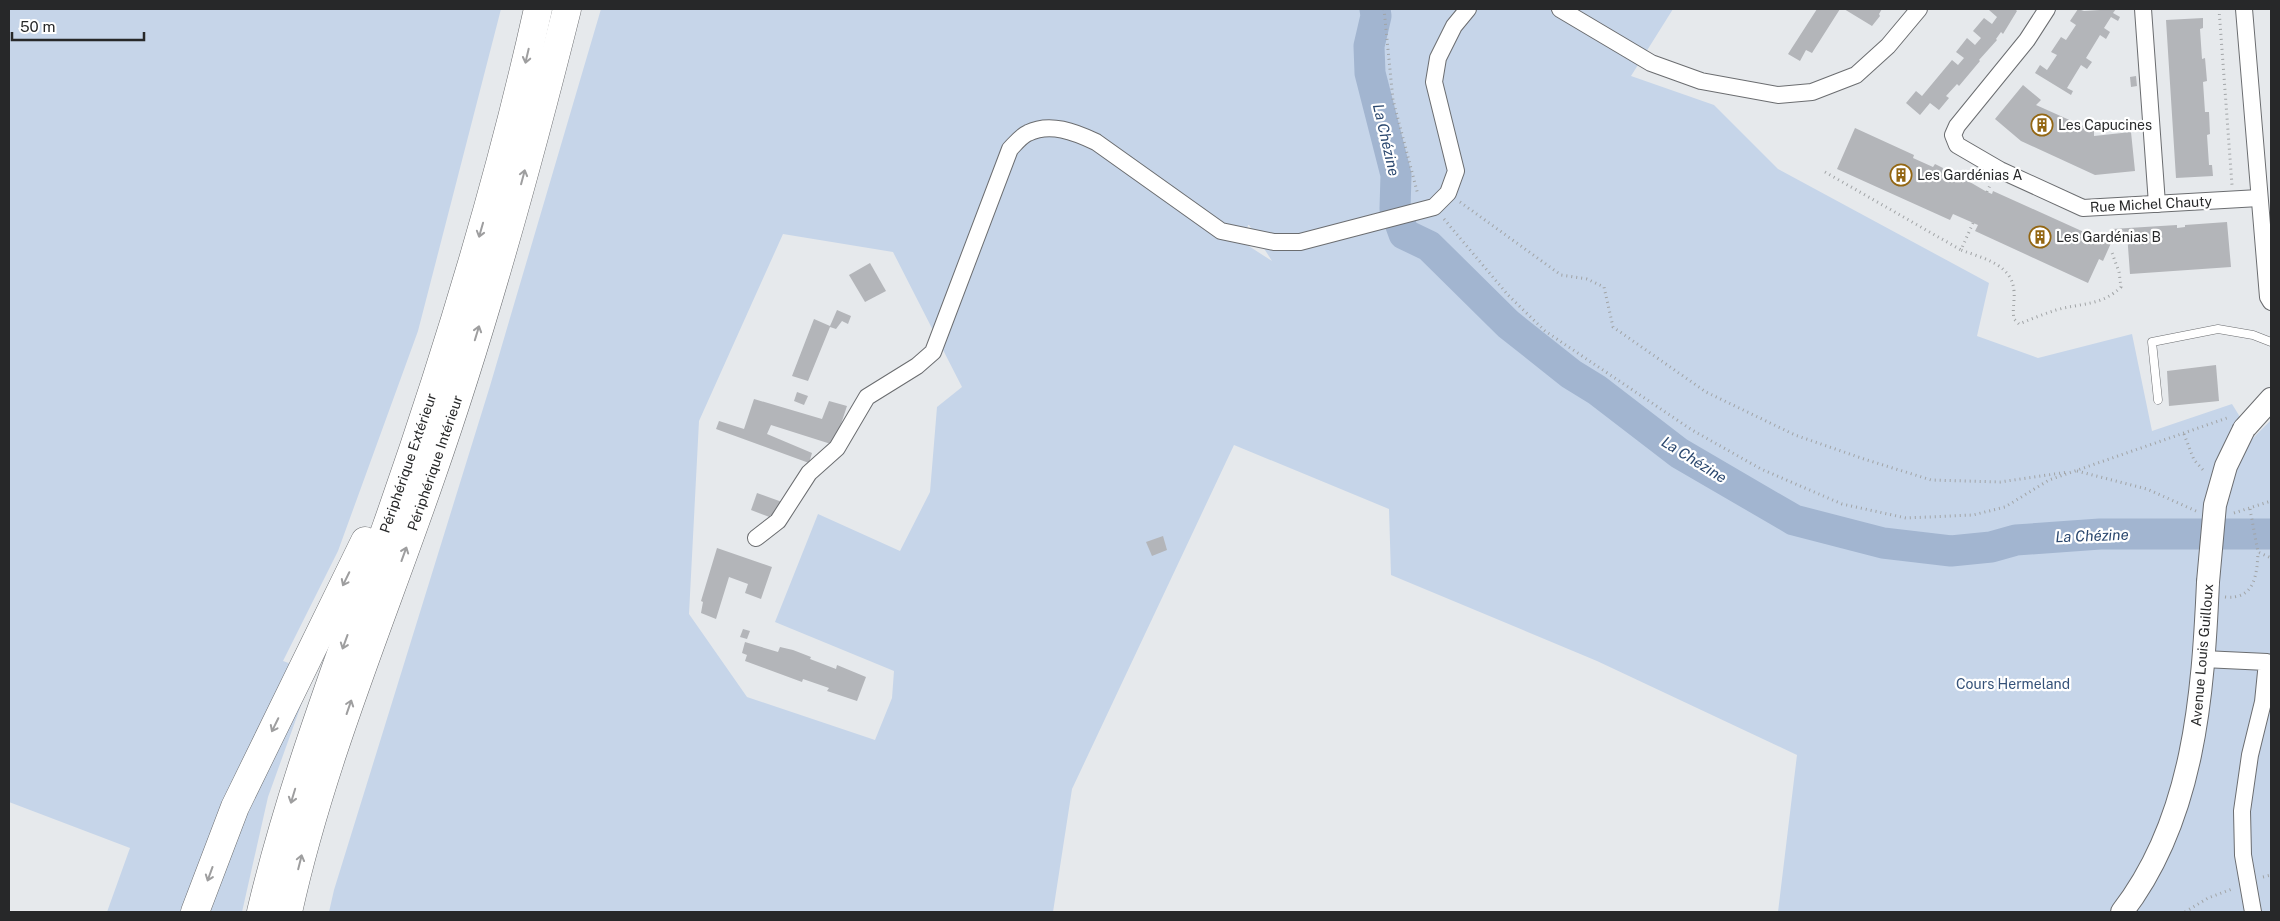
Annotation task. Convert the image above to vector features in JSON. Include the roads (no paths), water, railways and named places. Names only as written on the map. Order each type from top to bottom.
[{"type":"highway","name":"Périphérique Extérieur","points":[[262,912],[282,832],[312,735],[432,391],[504,147],[538,9]]},
{"type":"highway","name":"Périphérique Intérieur","points":[[288,911],[322,787],[430,481],[466,371],[513,213],[567,9]]},
{"type":"highway","points":[[195,912],[235,807],[366,539],[385,530]]},
{"type":"street","points":[[756,538],[778,521],[809,473],[837,448],[866,397],[917,366],[932,352],[1010,149],[1027,133],[1052,128],[1076,132],[1096,142],[1221,231],[1274,242],[1300,242],[1387,220],[1428,208],[1448,193],[1456,171],[1434,82],[1438,58],[1454,26],[1468,9]]},
{"type":"street","points":[[1560,9],[1651,63],[1701,81],[1778,96],[1812,92],[1856,75],[1888,46],[1919,9]]},
{"type":"street","name":"Rue Michel Chauty","points":[[2047,9],[2028,40],[1957,126],[1954,141],[1957,145],[2000,170],[2084,208],[2259,198]]},
{"type":"street","points":[[2144,9],[2157,204]]},
{"type":"street","points":[[2244,9],[2264,172],[2259,198],[2268,297],[2271,302]]},
{"type":"street","name":"Avenue Louis Guilloux","points":[[2122,912],[2154,860],[2173,817],[2187,774],[2197,726],[2215,504],[2226,466],[2240,422],[2271,399]]},
{"type":"street","points":[[2203,659],[2267,662],[2263,702],[2250,755],[2242,811],[2243,856],[2253,912]]},
{"type":"lane","points":[[2158,400],[2152,342],[2218,329],[2253,335],[2271,342]]},
{"type":"waterway","name":"La Chézine","points":[[1375,9],[1376,16],[1369,46],[1370,73],[1396,175],[1395,209],[1404,234],[1429,246],[1508,324],[1571,374],[1597,390],[1679,453],[1794,520],[1883,543],[1951,551],[1991,547],[2016,540],[2100,534],[2271,534]]},
{"type":"place","name":"Les Capucines","points":[[2042,125]]},
{"type":"place","name":"Les Gardénias A","points":[[1901,175]]},
{"type":"place","name":"Les Gardénias B","points":[[2040,237]]},
{"type":"park label","name":"Cours Hermeland","points":[[2013,684]]}]
